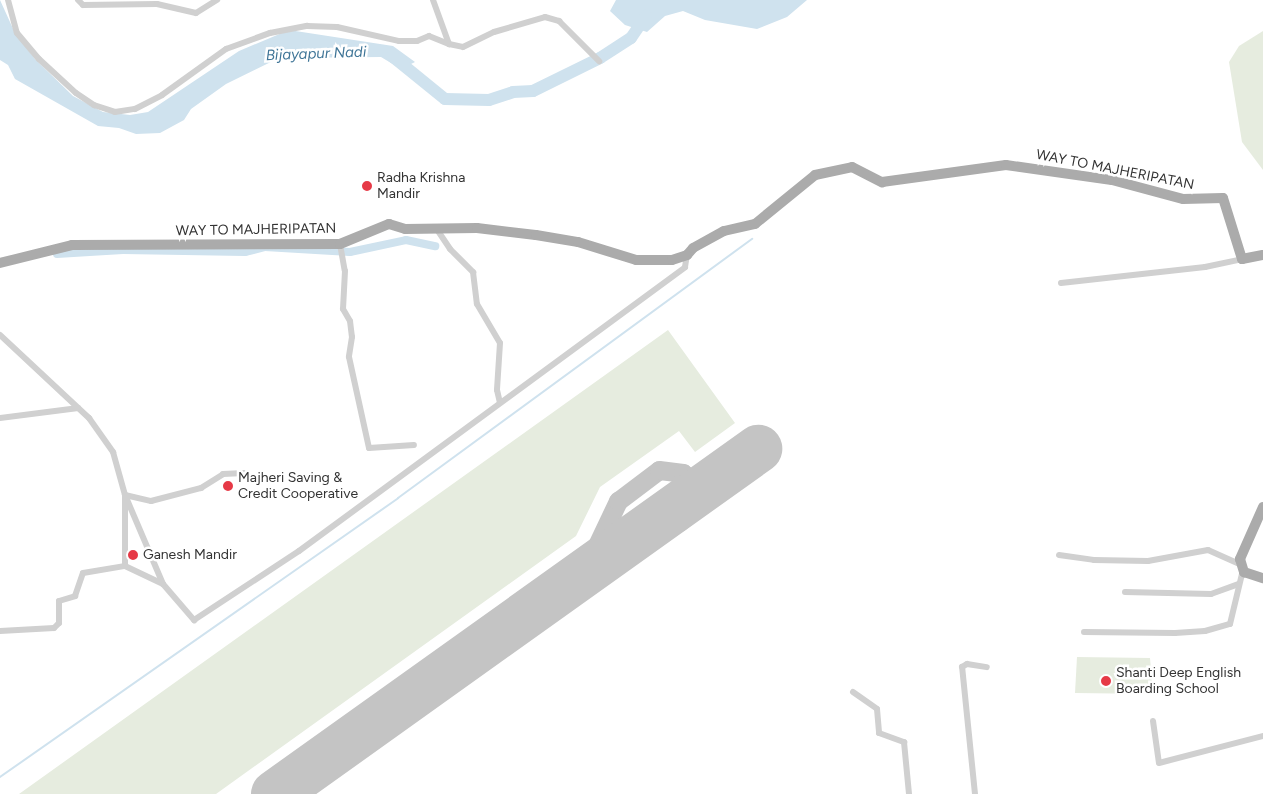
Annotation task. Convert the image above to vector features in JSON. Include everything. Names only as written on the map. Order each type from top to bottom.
[{"type":"main road","name":"WAY TO MAJHERIPATAN","points":[[0,263],[72,245],[340,244],[389,224],[438,231],[477,228],[536,235],[578,242],[636,260],[672,260],[687,255],[693,248],[724,232],[755,224],[815,175],[852,167],[882,182],[1006,165],[1112,180],[1183,199],[1224,198],[1242,259]]},
{"type":"main road","points":[[1242,259],[1263,255]]},
{"type":"main road","points":[[1263,507],[1241,567],[1263,578]]},
{"type":"street","points":[[8,0],[17,33],[38,59],[76,93],[94,105],[116,112],[135,109],[162,95],[226,49],[270,33],[307,26],[337,27],[399,41],[417,41],[429,36],[463,47],[494,32],[545,18],[559,20],[597,59]]},
{"type":"street","points":[[78,0],[83,5],[157,4],[196,13],[217,0]]},
{"type":"street","points":[[433,0],[449,44]]},
{"type":"street","points":[[438,231],[450,249],[473,272],[477,304],[500,343],[497,390],[500,403]]},
{"type":"street","points":[[340,244],[345,271],[343,309],[350,321],[352,338],[349,357],[369,448],[414,445]]},
{"type":"street","points":[[0,335],[78,408],[113,452],[125,495],[163,584],[192,618],[197,618],[299,551],[685,267],[687,255]]},
{"type":"street","points":[[1061,283],[1205,267],[1242,259]]},
{"type":"street","points":[[0,418],[78,408]]},
{"type":"street","points":[[125,495],[151,501],[201,488],[223,474],[244,473]]},
{"type":"street","points":[[125,495],[125,566]]},
{"type":"street","points":[[1059,555],[1094,560],[1148,561],[1208,550],[1241,567],[1230,624],[1175,633],[1084,632]]},
{"type":"street","points":[[0,631],[54,628],[59,623],[58,601],[75,596],[83,573],[125,566],[163,584]]},
{"type":"street","points":[[1125,592],[1211,594],[1238,584]]},
{"type":"street","points":[[975,794],[962,667],[967,664],[988,667]]},
{"type":"street","points":[[853,692],[878,711],[879,733],[904,742],[910,794]]},
{"type":"street","points":[[1153,721],[1159,763],[1263,736]]},
{"type":"shaded area","points":[[1263,31],[1263,170],[1242,142],[1229,62],[1239,46]]},
{"type":"shaded area","points":[[668,330],[735,423],[695,452],[679,431],[600,487],[576,536],[216,794],[19,794]]},
{"type":"shaded area","points":[[1077,657],[1150,658],[1153,694],[1075,693]]},
{"type":"water","points":[[0,0],[15,33],[35,59],[73,96],[103,112],[130,115],[148,112],[239,51],[289,30],[393,46],[415,62],[401,69],[381,57],[279,58],[226,84],[191,109],[184,120],[160,133],[136,134],[119,128],[98,126],[15,79],[8,65],[0,60]]},
{"type":"water","points":[[616,0],[807,0],[787,17],[757,29],[705,20],[683,11],[665,16],[647,32],[625,25],[610,11]]},
{"type":"waterway","name":"Bijayapur Nadi","points":[[392,56],[445,99],[489,100],[513,92],[533,91],[600,58],[631,38],[646,16]]},
{"type":"waterway","points":[[0,777],[398,498],[752,239]]},
{"type":"waterway","points":[[57,254],[123,250],[245,252],[265,247],[350,252],[406,240],[435,246]]},
{"type":"taxiway","points":[[568,585],[589,562],[618,501],[659,470],[683,473],[695,488],[695,505],[689,514],[679,522],[643,532]]},
{"type":"runway","points":[[275,794],[758,449]]},
{"type":"place","name":"Radha Krishna Mandir","points":[[367,186]]},
{"type":"place","name":"Majheri Saving & Credit Cooperative","points":[[228,486]]},
{"type":"place","name":"Ganesh Mandir","points":[[133,555]]},
{"type":"place","name":"Shanti Deep English Boarding School","points":[[1106,681]]}]
